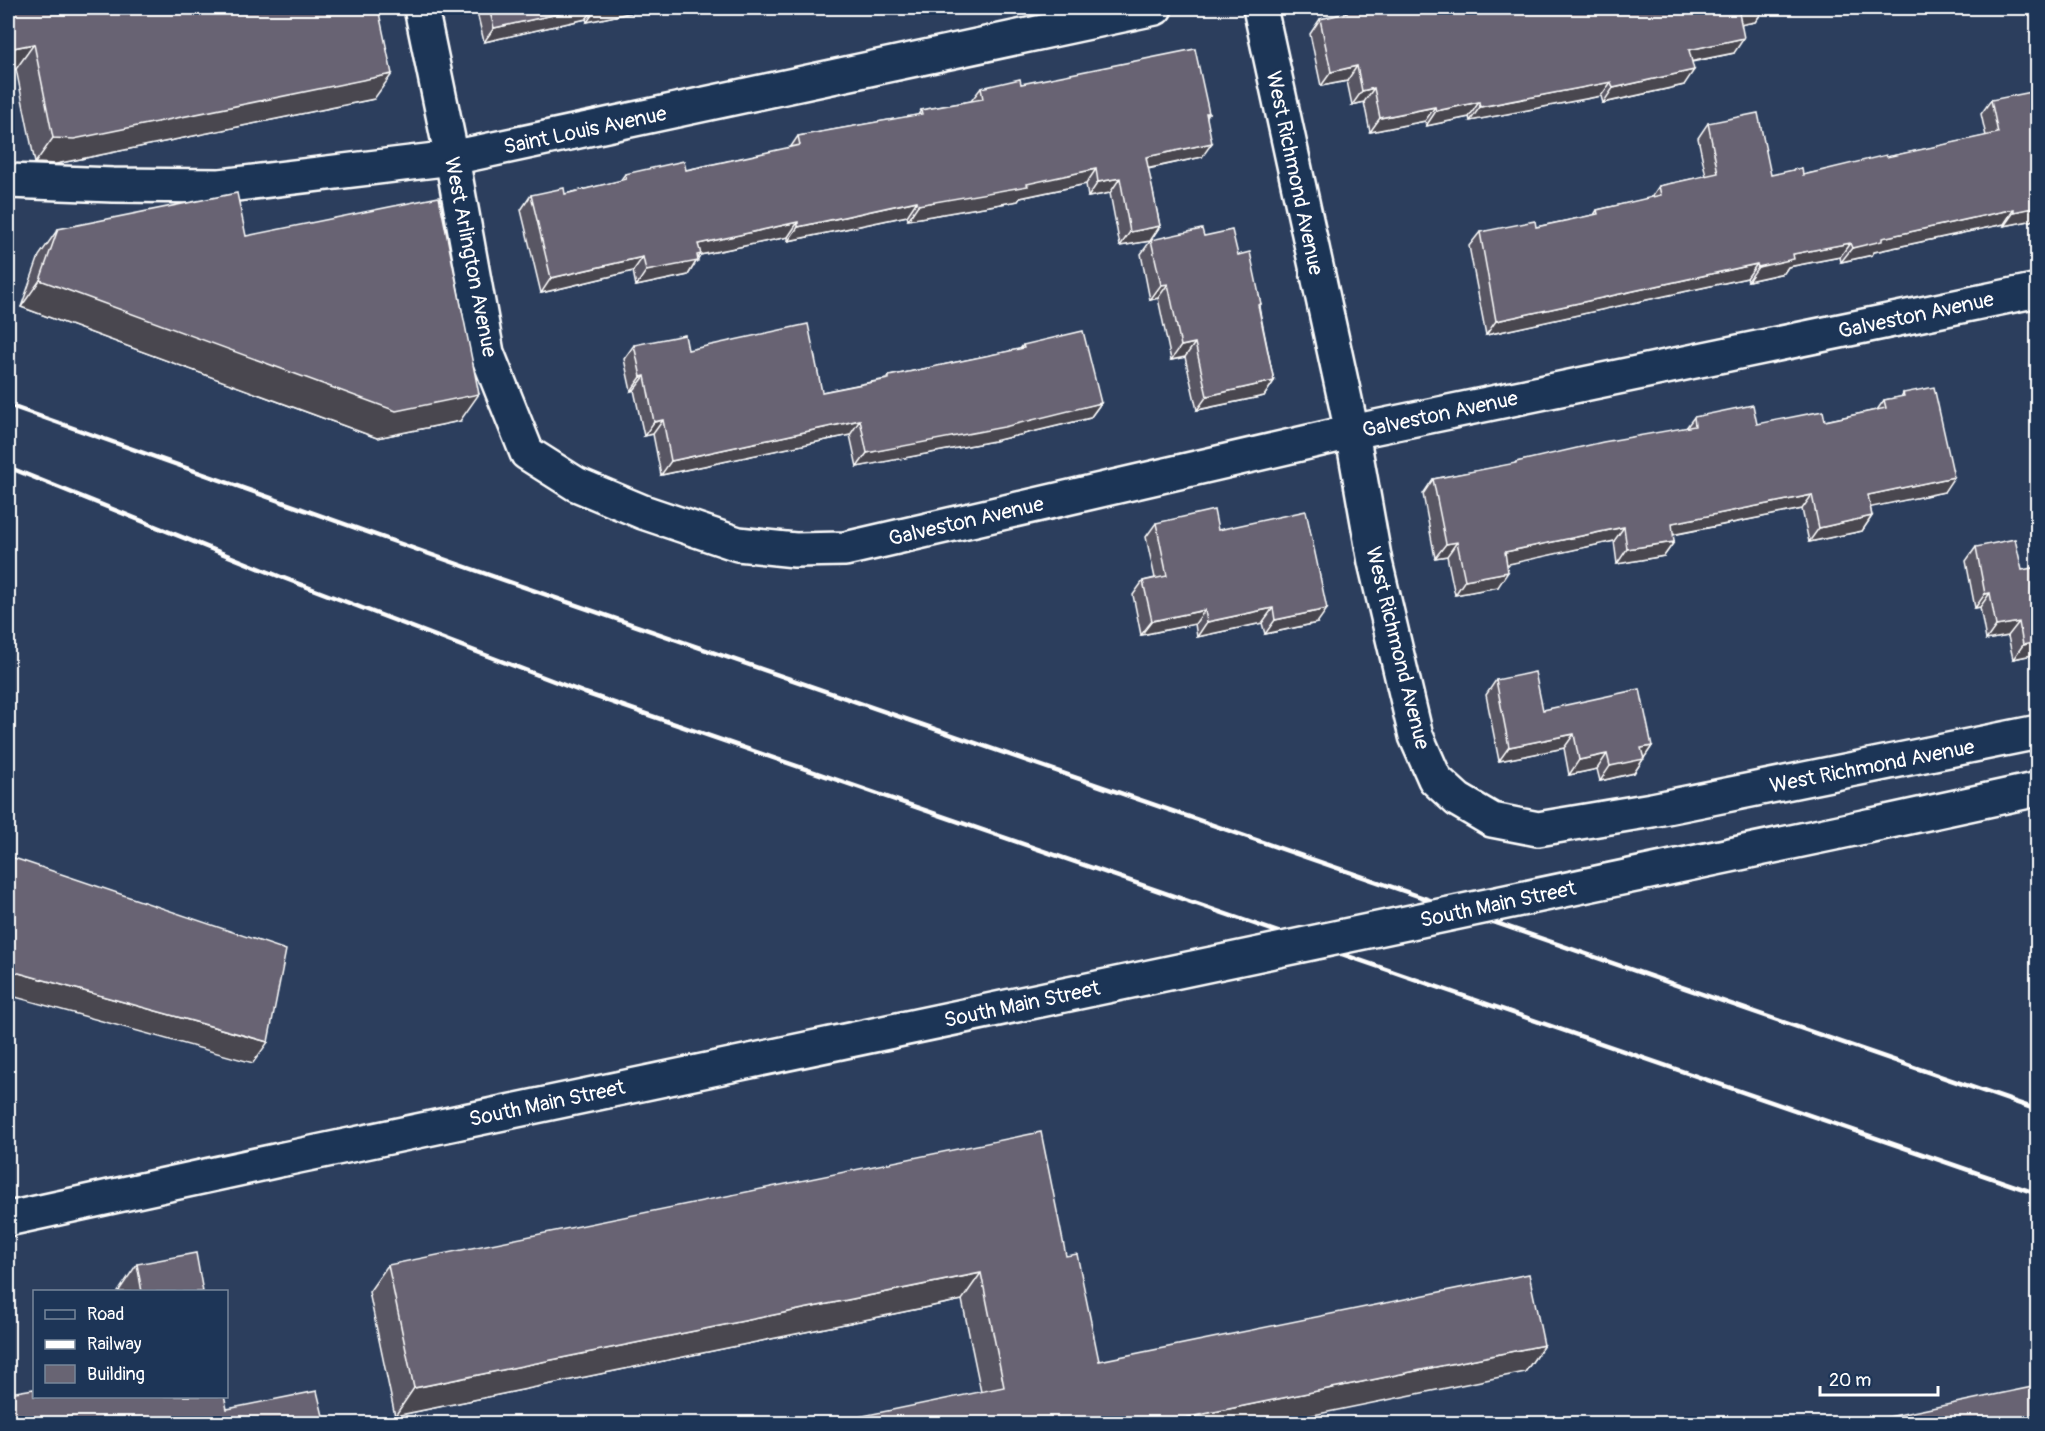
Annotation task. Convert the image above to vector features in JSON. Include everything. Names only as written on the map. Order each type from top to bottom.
[{"type":"street","name":"West Arlington Avenue","points":[[421,8],[452,158],[488,353],[527,453],[576,484],[643,512],[738,544],[795,550],[845,549]]},
{"type":"street","name":"Saint Louis Avenue","points":[[8,180],[113,185],[220,186],[452,158],[1155,8]]},
{"type":"street","name":"West Richmond Avenue","points":[[1260,8],[1352,432],[1375,562],[1416,736],[1435,779],[1458,800],[1492,820],[1538,829],[1652,810],[2037,732]]},
{"type":"street","name":"Galveston Avenue","points":[[845,549],[1352,432],[2037,290]]},
{"type":"street","name":"South Main Street","points":[[8,1219],[2037,789]]},
{"type":"building","points":[[8,8],[378,8],[392,74],[74,139],[53,138],[34,44],[8,49]]},
{"type":"building","points":[[489,8],[585,8],[494,28]]},
{"type":"building","points":[[1359,8],[1763,8],[1739,13],[1744,38],[1689,50],[1694,70],[1613,88],[1611,82],[1480,107],[1479,102],[1436,111],[1435,107],[1380,118],[1374,88],[1362,91],[1357,66],[1331,72],[1320,19]]},
{"type":"building","points":[[1195,49],[1209,113],[1206,113],[1212,143],[1146,157],[1160,226],[1130,232],[1120,178],[1098,182],[1096,169],[1027,184],[1028,186],[918,205],[917,201],[798,227],[798,222],[698,244],[701,254],[697,255],[698,261],[646,271],[643,257],[551,278],[531,195],[564,188],[565,194],[626,179],[625,174],[684,161],[686,170],[800,145],[798,136],[922,114],[921,110],[983,99],[981,88],[1020,79],[1021,84]]},
{"type":"building","points":[[2037,91],[2037,207],[2014,212],[2014,209],[1882,238],[1882,241],[1852,248],[1850,243],[1793,254],[1794,259],[1758,267],[1757,264],[1496,321],[1480,232],[1535,221],[1536,227],[1598,214],[1597,210],[1661,195],[1659,186],[1718,173],[1708,123],[1758,113],[1771,175],[1802,168],[1803,175],[1886,155],[1887,157],[1998,133],[1991,100]]},
{"type":"building","points":[[237,193],[246,236],[439,197],[479,394],[396,411],[40,280],[58,229]]},
{"type":"building","points":[[1202,229],[1204,236],[1232,230],[1238,255],[1250,252],[1261,304],[1258,305],[1274,381],[1207,396],[1195,343],[1181,346],[1168,284],[1161,285],[1151,240]]},
{"type":"building","points":[[808,324],[822,392],[1024,348],[1023,345],[1083,331],[1101,403],[1004,427],[867,453],[860,420],[671,461],[663,420],[654,422],[645,376],[641,377],[634,345],[685,335],[688,350]]},
{"type":"building","points":[[1934,387],[1954,477],[1868,495],[1872,516],[1819,528],[1812,495],[1672,523],[1674,542],[1627,549],[1624,527],[1505,552],[1508,572],[1465,580],[1457,542],[1446,544],[1433,479],[1516,463],[1603,442],[1695,426],[1694,417],[1753,405],[1757,424],[1823,411],[1825,421],[1886,408],[1884,400],[1904,396],[1903,393]]},
{"type":"building","points":[[1214,510],[1218,530],[1306,511],[1327,609],[1275,620],[1273,608],[1207,622],[1205,610],[1152,621],[1143,581],[1167,576],[1156,523]]},
{"type":"building","points":[[2015,539],[2022,570],[2037,567],[2037,642],[2023,645],[2019,622],[1996,626],[1990,593],[1985,594],[1976,547]]},
{"type":"building","points":[[1535,672],[1543,710],[1640,689],[1652,746],[1641,748],[1644,759],[1610,766],[1607,754],[1579,760],[1574,734],[1509,747],[1496,680]]},
{"type":"building","points":[[8,856],[286,950],[268,1042],[8,970]]},
{"type":"building","points":[[1041,1132],[1066,1256],[1077,1254],[1099,1361],[1529,1274],[1544,1345],[1155,1424],[824,1424],[1004,1387],[981,1273],[414,1388],[388,1265]]},
{"type":"building","points":[[196,1253],[203,1290],[142,1290],[137,1264]]},
{"type":"building","points":[[8,1380],[10,1393],[33,1389],[33,1398],[224,1398],[227,1409],[317,1391],[325,1424],[8,1424]]},
{"type":"building","points":[[2037,1386],[2037,1424],[1855,1424]]},
{"type":"railway","points":[[8,405],[469,568],[2038,1110]]},
{"type":"railway","points":[[8,467],[281,577],[585,693],[2038,1194]]}]
